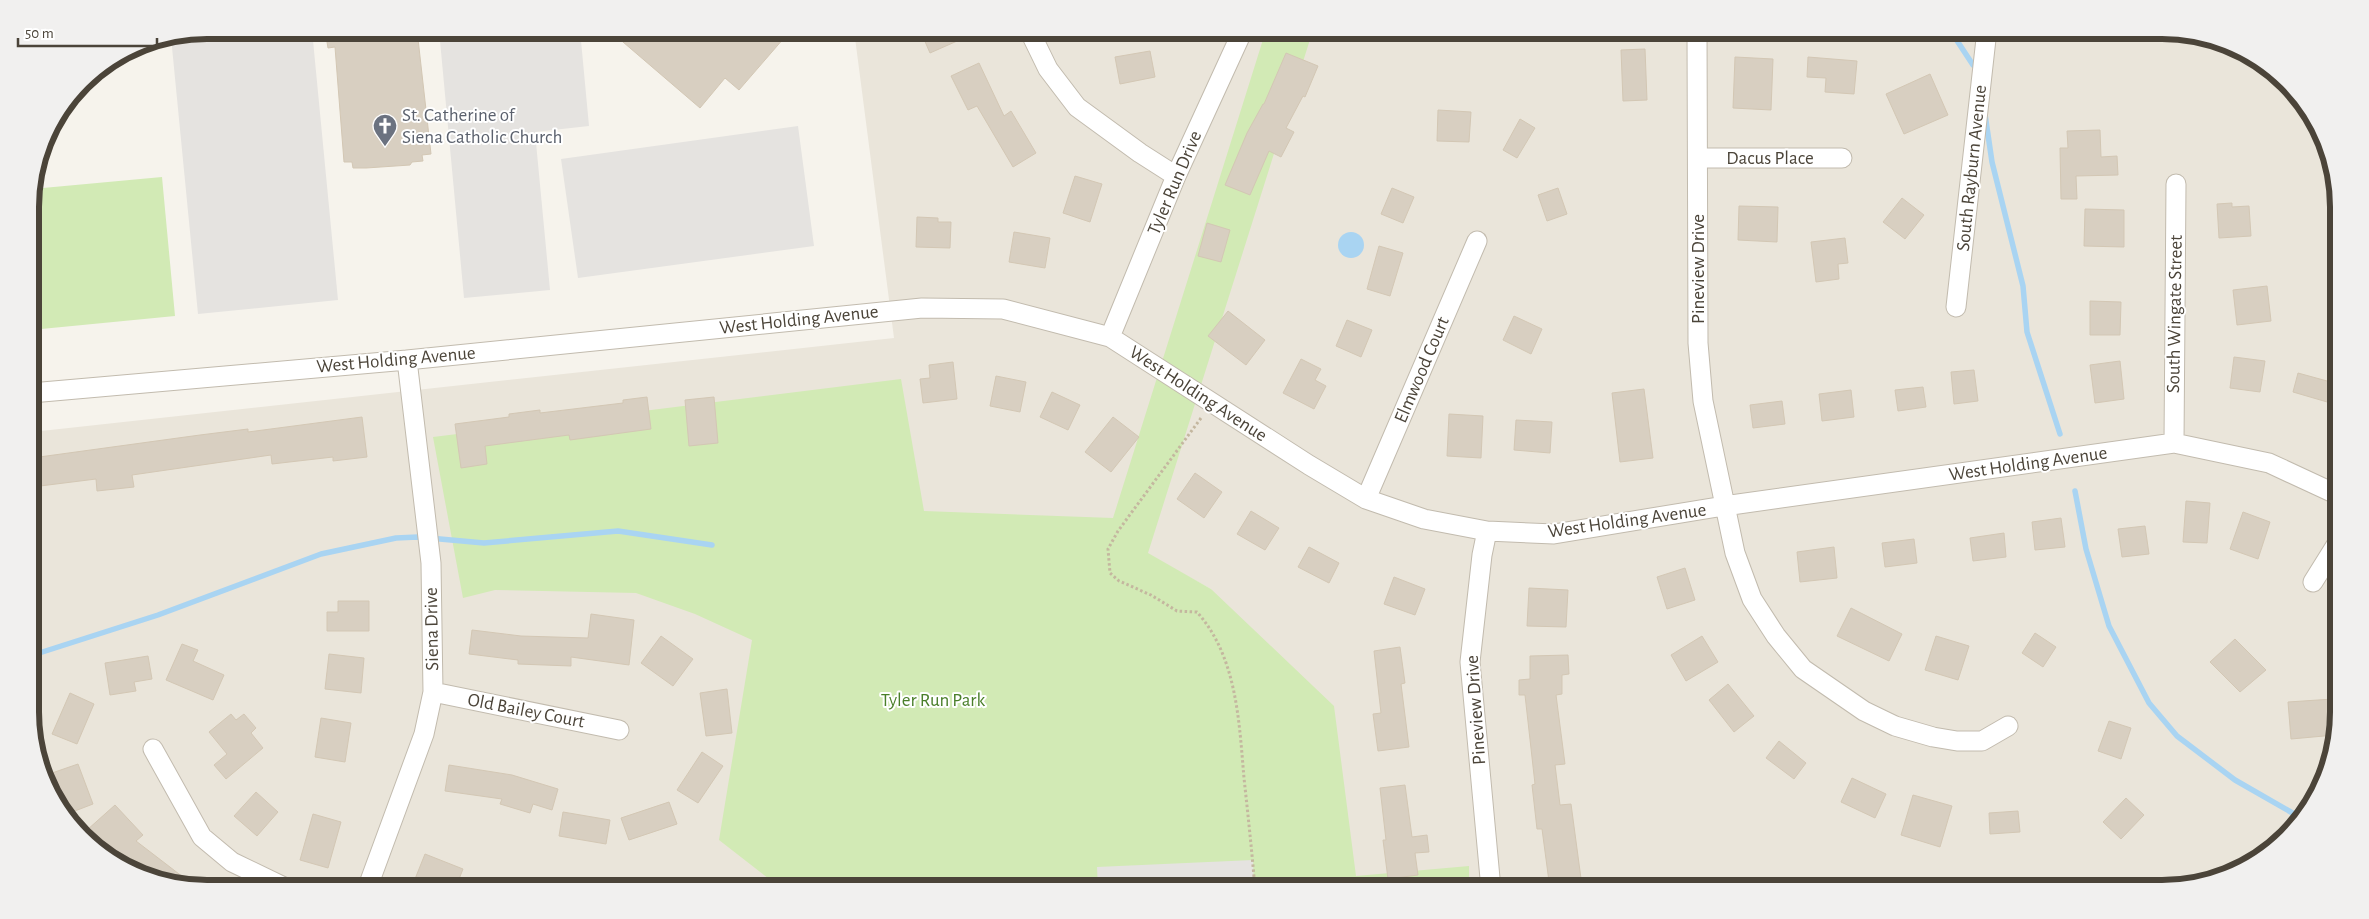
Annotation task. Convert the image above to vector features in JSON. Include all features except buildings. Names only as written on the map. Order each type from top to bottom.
[{"type":"street","points":[[1034,39],[1048,68],[1077,107],[1140,153],[1176,176]]},
{"type":"street","name":"Tyler Run Drive","points":[[1110,338],[1176,176],[1239,39]]},
{"type":"street","name":"Pineview Drive","points":[[1697,39],[1698,343],[1702,401],[1735,553],[1752,599],[1776,636],[1803,669],[1864,711],[1895,726],[1933,737],[1957,741],[1982,741],[2008,726]]},
{"type":"street","name":"South Rayburn Avenue","points":[[1956,307],[1986,39]]},
{"type":"street","name":"Dacus Place","points":[[1698,158],[1842,158]]},
{"type":"street","name":"South Wingate Street","points":[[2174,444],[2176,184]]},
{"type":"street","name":"Elmwood Court","points":[[1366,499],[1477,241]]},
{"type":"street","name":"West Holding Avenue","points":[[39,392],[406,360],[922,308],[1003,309],[1110,338],[1309,465],[1366,499],[1424,519],[1487,531],[1554,534],[1724,506],[2174,444],[2269,463],[2330,490]]},
{"type":"street","name":"Siena Drive","points":[[370,880],[424,734],[433,692],[431,563],[406,360]]},
{"type":"street","name":"Pineview Drive","points":[[1487,531],[1482,555],[1470,662],[1490,880]]},
{"type":"street","points":[[2313,582],[2330,555]]},
{"type":"street","name":"Old Bailey Court","points":[[433,692],[619,730]]},
{"type":"street","points":[[153,749],[202,837],[232,862],[269,880]]},
{"type":"path","points":[[1212,402],[1118,531],[1108,549],[1110,573],[1120,581],[1177,611],[1197,612],[1207,624],[1231,676],[1238,710],[1254,880]]},
{"type":"shaded area","points":[[196,39],[313,39],[338,300],[198,314],[172,42]]},
{"type":"shaded area","points":[[440,39],[581,39],[589,126],[535,132],[550,290],[464,298]]},
{"type":"shaded area","points":[[855,39],[2162,39],[2184,40],[2216,48],[2246,61],[2281,88],[2308,123],[2325,163],[2329,185],[2330,723],[2327,745],[2321,766],[2308,796],[2281,831],[2264,845],[2246,858],[2216,871],[2195,877],[2173,880],[1336,880],[1211,589],[1147,554],[979,880],[185,879],[163,875],[133,863],[114,852],[81,823],[67,805],[56,786],[42,745],[39,723],[39,431],[894,338]]},
{"type":"shaded area","points":[[798,126],[814,246],[578,278],[561,159]]},
{"type":"shaded area","points":[[1253,860],[1254,880],[1098,880],[1097,867]]},
{"type":"green space","name":"Tyler Run Park","points":[[1263,39],[1310,39],[1148,553],[1211,589],[1334,706],[1356,876],[1469,866],[1469,880],[770,880],[719,840],[752,640],[695,614],[636,593],[495,590],[463,598],[433,437],[901,379],[924,511],[1113,518]]},
{"type":"green space","points":[[162,177],[175,316],[39,329],[40,188]]},
{"type":"water","points":[[1351,232],[1360,236],[1364,245],[1360,254],[1351,258],[1342,254],[1338,245],[1342,236]]},
{"type":"waterway","points":[[1956,39],[1973,65]]},
{"type":"waterway","points":[[1985,114],[1992,162],[2023,286],[2027,332],[2060,434]]},
{"type":"waterway","points":[[2075,491],[2086,549],[2109,626],[2149,703],[2177,736],[2235,780],[2295,814]]},
{"type":"waterway","points":[[39,653],[158,615],[321,554],[396,538],[418,537],[484,543],[618,531],[712,545]]},
{"type":"place","name":"St. Catherine of Siena Catholic Church","points":[[385,147]]}]
